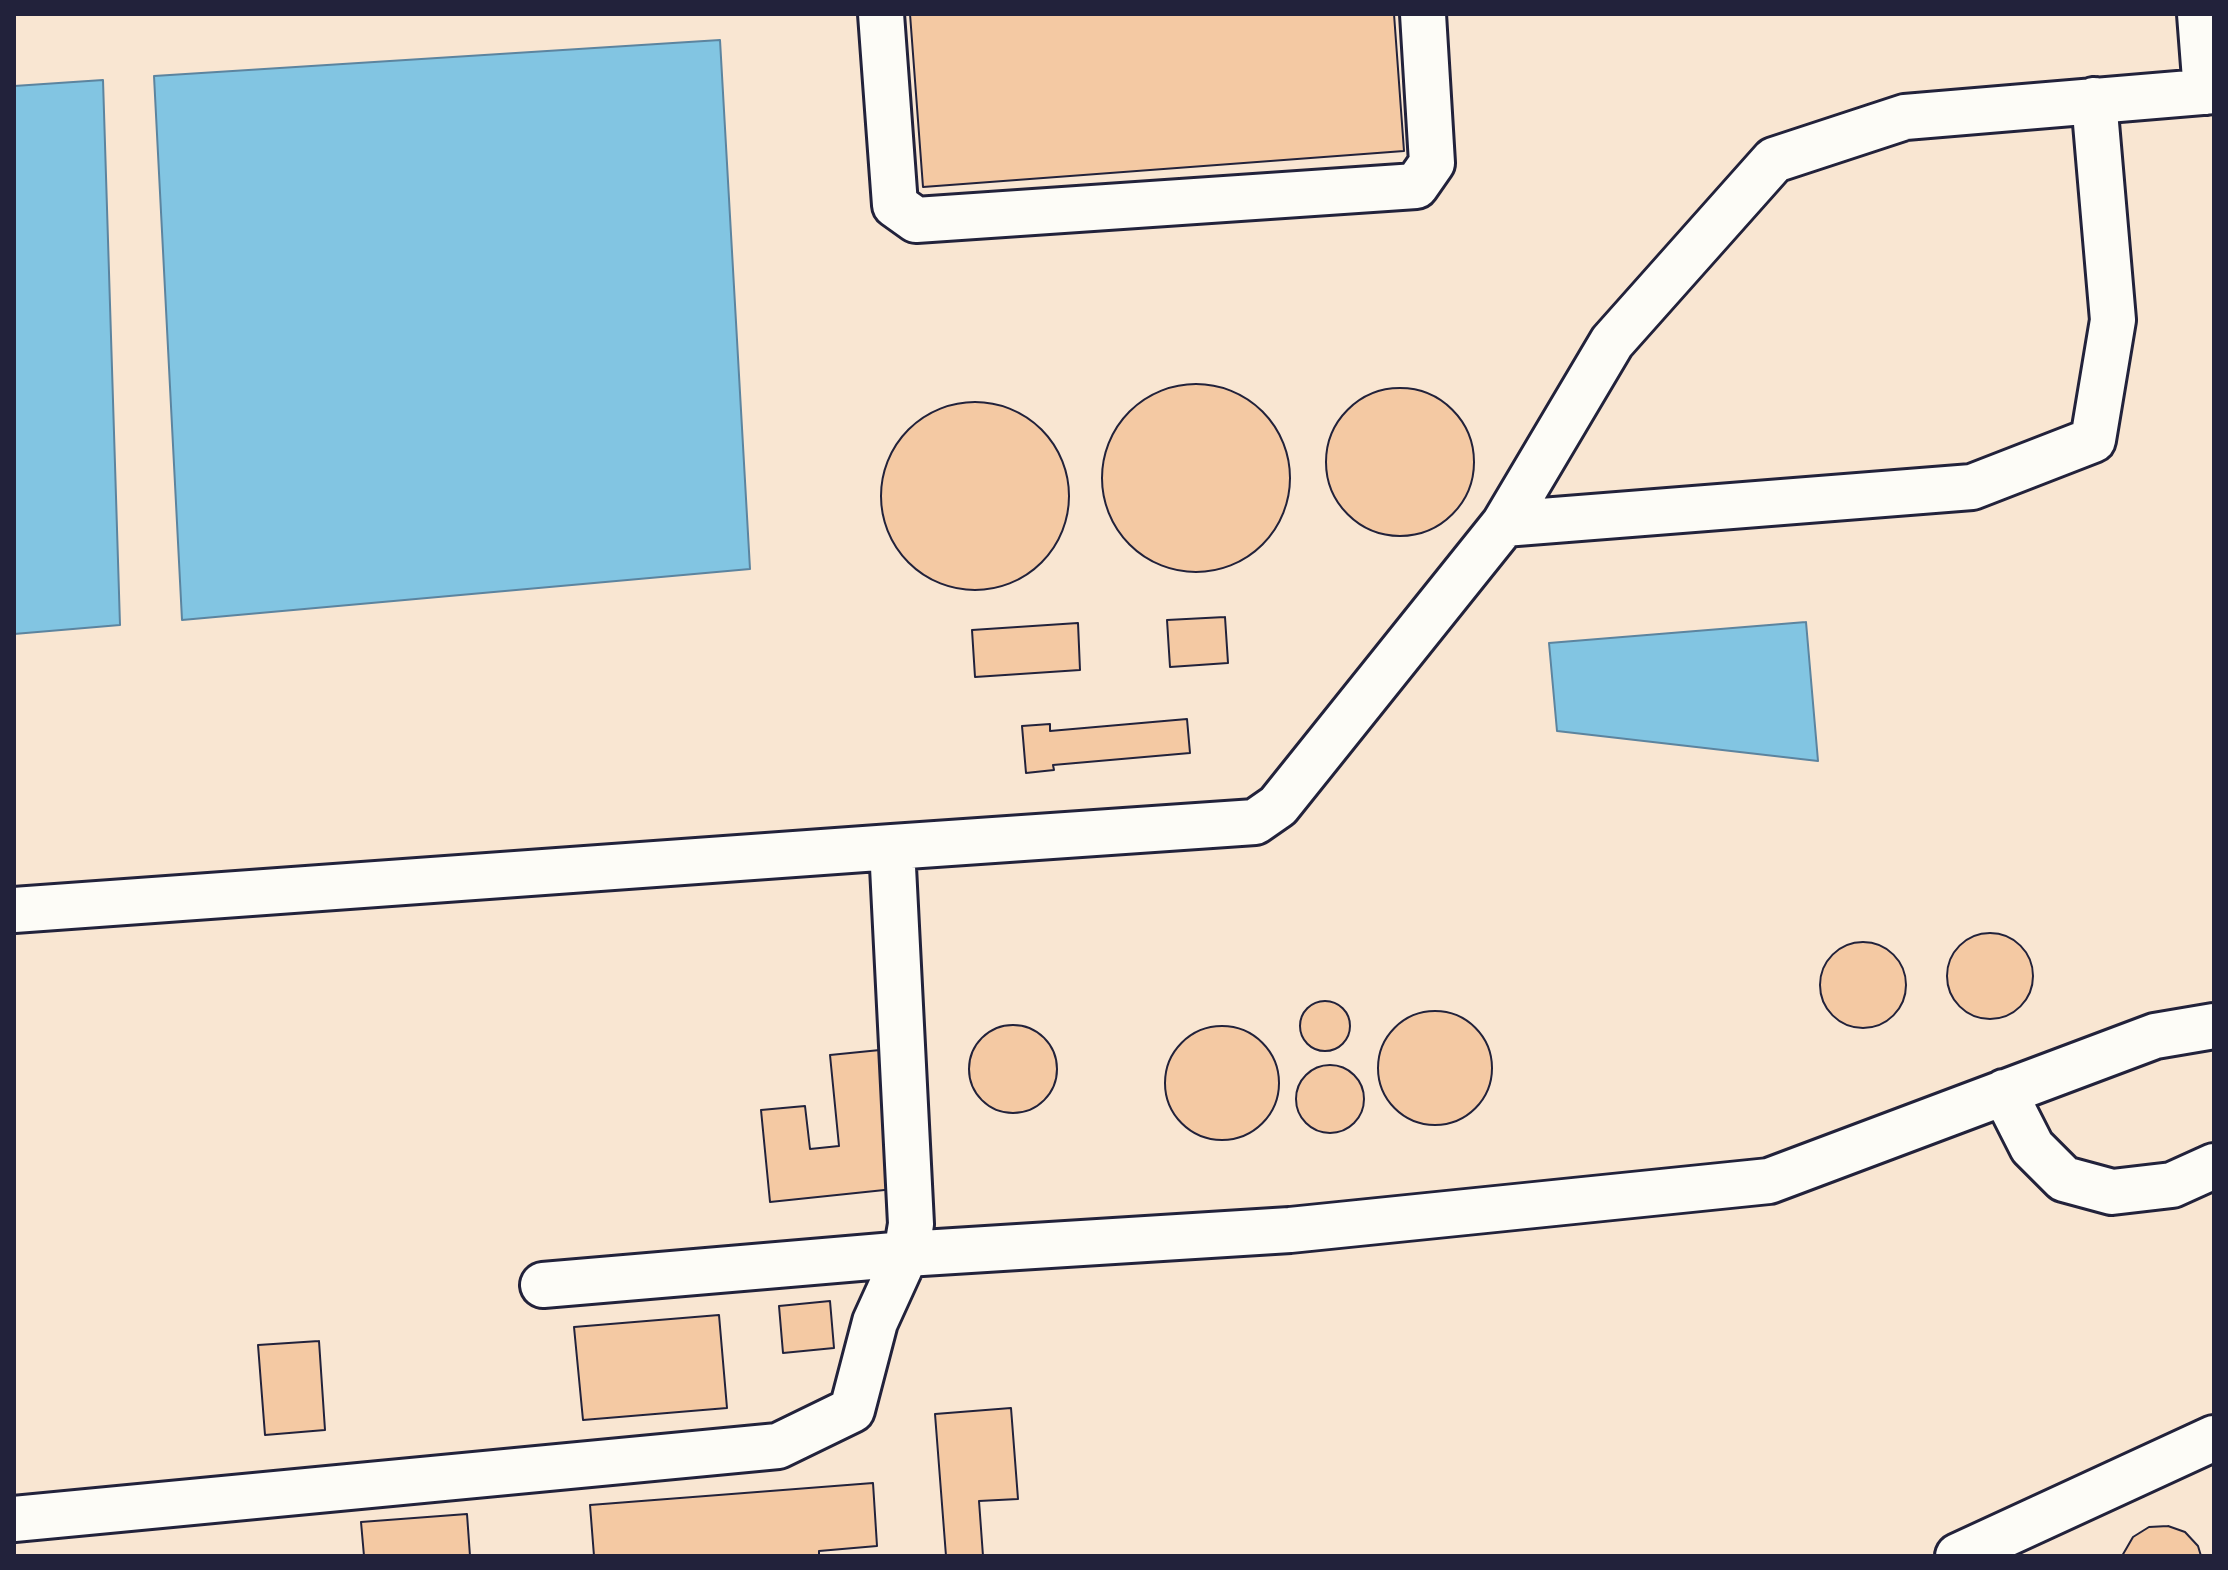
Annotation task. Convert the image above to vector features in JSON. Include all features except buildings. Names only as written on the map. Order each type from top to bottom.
[{"type":"lane","points":[[881,14],[895,205],[916,220],[1416,186],[1432,163],[1423,14]]},
{"type":"lane","points":[[14,910],[1255,822],[1278,806],[1504,524],[1612,342],[1774,160],[1905,117],[2210,92],[2200,14]]},
{"type":"lane","points":[[1504,524],[1972,487],[2093,440],[2113,320],[2094,100]]},
{"type":"lane","points":[[14,1519],[778,1446],[852,1410],[875,1322],[906,1254],[911,1224],[892,847]]},
{"type":"lane","points":[[543,1285],[906,1254],[1290,1230],[1769,1181],[2155,1036],[2214,1026]]},
{"type":"lane","points":[[2004,1092],[2032,1147],[2064,1179],[2112,1192],[2172,1185],[2214,1166]]},
{"type":"lane","points":[[1958,1556],[2214,1438]]},
{"type":"shaded area","points":[[14,14],[2214,14],[2214,1556],[14,1556]]},
{"type":"water","points":[[720,40],[750,569],[182,620],[154,76]]},
{"type":"water","points":[[103,80],[120,625],[14,634],[14,86]]},
{"type":"water","points":[[1806,622],[1818,761],[1557,731],[1549,643]]}]
